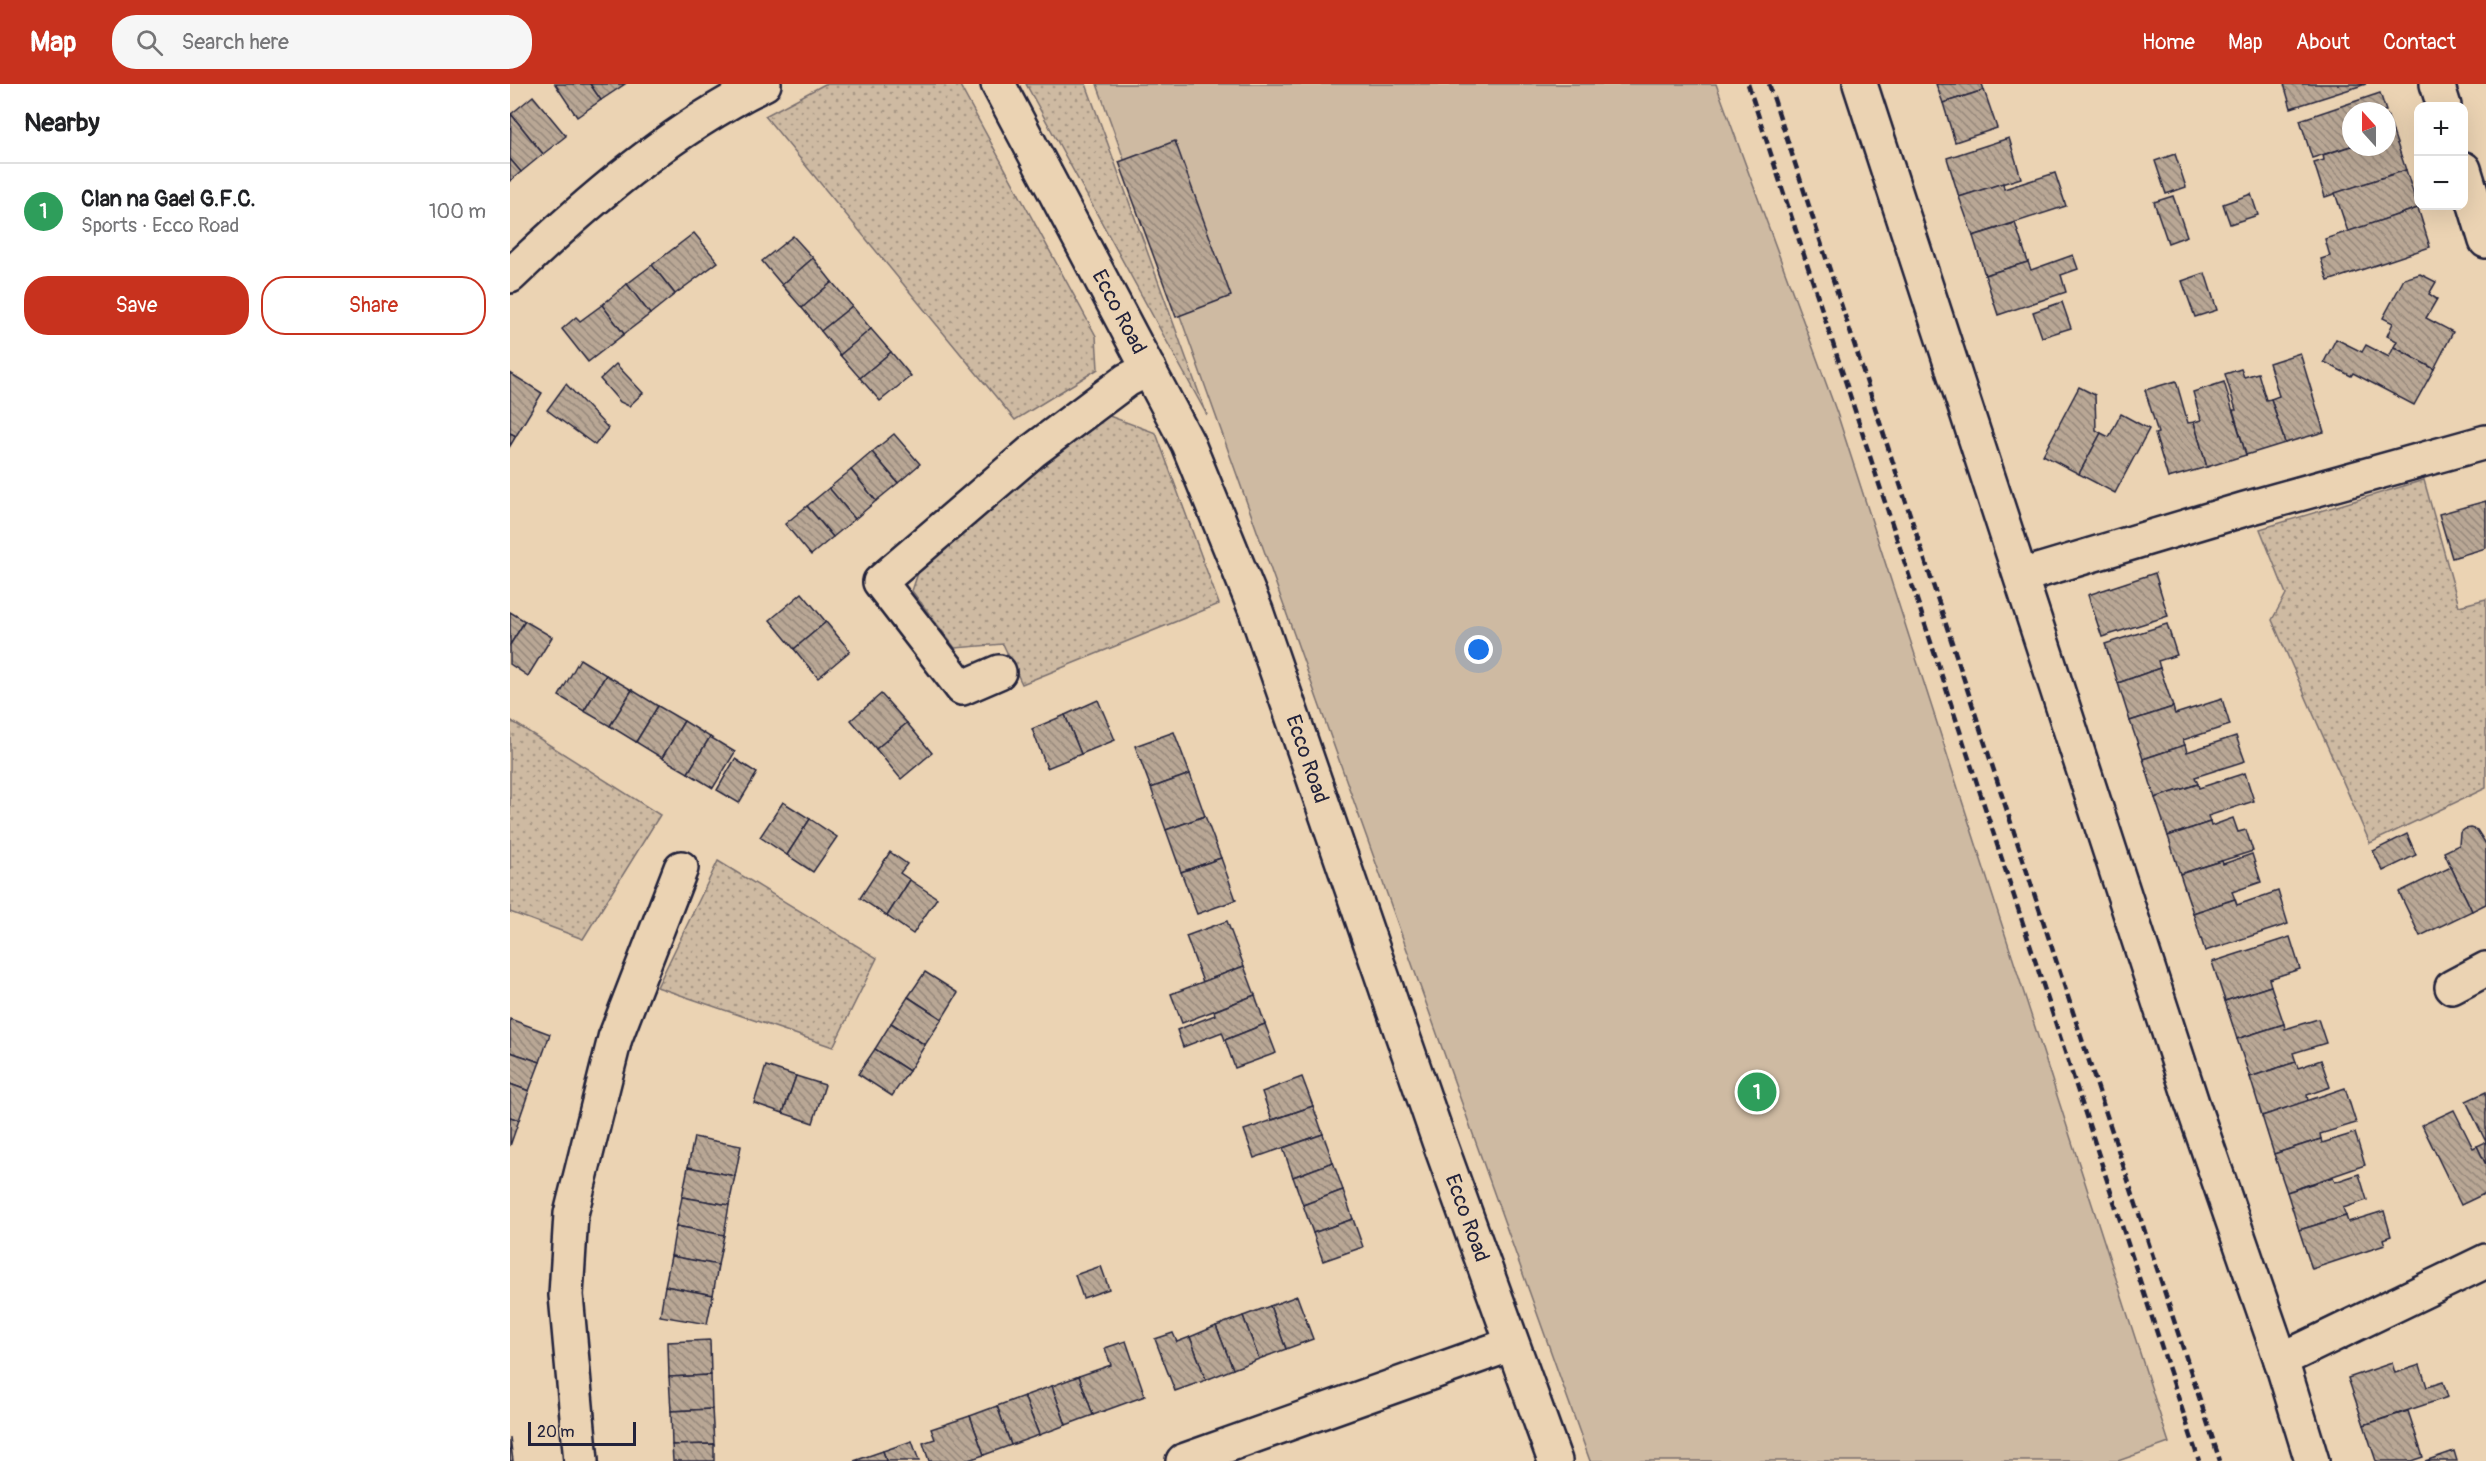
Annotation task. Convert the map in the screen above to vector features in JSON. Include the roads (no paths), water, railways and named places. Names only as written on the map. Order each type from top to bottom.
[{"type":"street","points":[[510,276],[601,195],[667,142],[764,84]]},
{"type":"street","name":"Ecco Road","points":[[998,84],[1188,444],[1256,611],[1555,1461]]},
{"type":"street","points":[[1860,84],[2188,1091],[2281,1360],[2312,1461]]},
{"type":"street","points":[[2437,84],[2443,102]]},
{"type":"street","points":[[2468,185],[2486,242]]},
{"type":"street","points":[[999,672],[962,688],[880,582],[1034,450],[1121,385],[1149,369]]},
{"type":"street","points":[[2021,576],[2245,509],[2486,442]]},
{"type":"street","points":[[581,1461],[566,1295],[571,1214],[615,1038],[681,868]]},
{"type":"street","points":[[2452,987],[2486,969]]},
{"type":"street","points":[[2281,1360],[2486,1261]]},
{"type":"street","points":[[1183,1461],[1512,1344]]},
{"type":"railway","points":[[1748,84],[2199,1461]]},
{"type":"railway","points":[[1769,84],[2220,1461]]},
{"type":"place","name":"Clan na Gael G.F.C.","points":[[1757,1092]]}]
